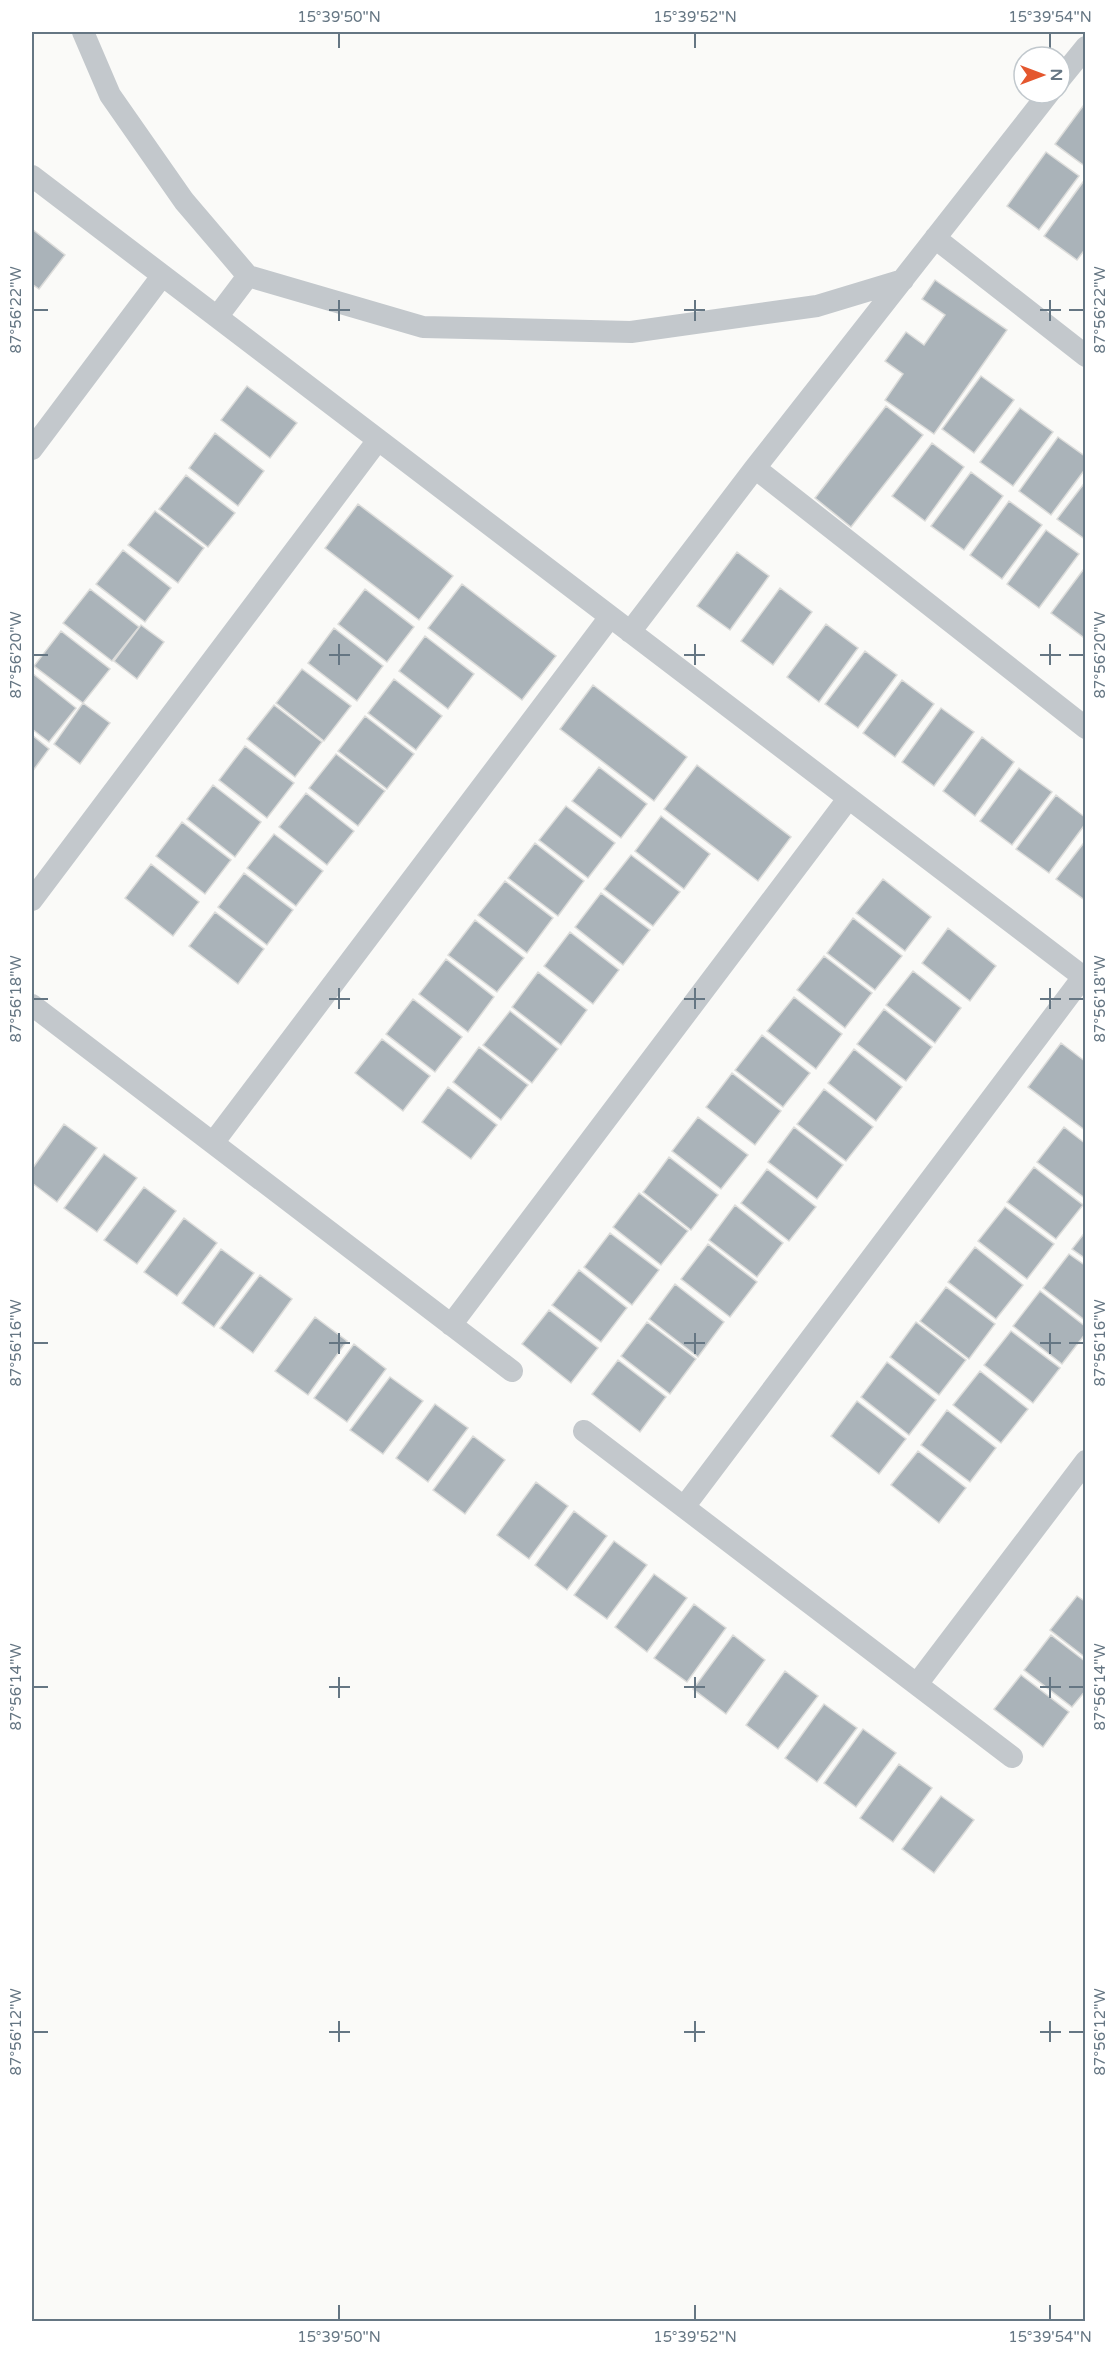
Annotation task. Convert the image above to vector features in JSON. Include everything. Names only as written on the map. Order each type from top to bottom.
[{"type":"lane","points":[[83,32],[110,96],[184,201],[248,276],[423,327],[630,332],[817,306],[903,280]]},
{"type":"lane","points":[[1072,65],[1086,47]]},
{"type":"lane","points":[[630,632],[755,468],[1040,105]]},
{"type":"lane","points":[[32,176],[1084,978],[684,1507]]},
{"type":"lane","points":[[935,238],[1086,356]]},
{"type":"lane","points":[[32,449],[162,276]]},
{"type":"lane","points":[[217,317],[248,276]]},
{"type":"lane","points":[[32,900],[378,440]]},
{"type":"lane","points":[[755,468],[1086,728]]},
{"type":"lane","points":[[213,1143],[610,617]]},
{"type":"lane","points":[[452,1325],[848,799]]},
{"type":"lane","points":[[32,1005],[512,1371]]},
{"type":"lane","points":[[584,1431],[1012,1757]]},
{"type":"lane","points":[[917,1684],[1086,1461]]},
{"type":"building","points":[[1086,102],[1086,167],[1055,144]]},
{"type":"building","points":[[1046,152],[1079,176],[1039,230],[1007,206]]},
{"type":"building","points":[[1083,182],[1086,183],[1086,248],[1077,260],[1044,236]]},
{"type":"building","points":[[32,229],[65,255],[39,289],[32,284]]},
{"type":"building","points":[[935,280],[1007,330],[934,434],[885,400],[903,374],[885,361],[906,332],[924,345],[945,315],[922,299]]},
{"type":"building","points":[[981,376],[1014,400],[974,453],[942,429]]},
{"type":"building","points":[[247,386],[297,423],[270,458],[221,420]]},
{"type":"building","points":[[886,406],[923,435],[851,527],[815,498]]},
{"type":"building","points":[[1020,408],[1053,432],[1013,486],[980,462]]},
{"type":"building","points":[[215,433],[264,471],[238,506],[189,468]]},
{"type":"building","points":[[1058,437],[1086,457],[1086,468],[1051,515],[1019,491]]},
{"type":"building","points":[[932,443],[964,467],[925,521],[892,496]]},
{"type":"building","points":[[971,472],[1003,496],[964,550],[931,526]]},
{"type":"building","points":[[186,475],[235,513],[208,547],[159,509]]},
{"type":"building","points":[[1086,481],[1086,540],[1057,519]]},
{"type":"building","points":[[1009,501],[1042,525],[1002,579],[970,555]]},
{"type":"building","points":[[358,504],[453,576],[419,620],[325,548]]},
{"type":"building","points":[[155,511],[204,548],[178,583],[128,545]]},
{"type":"building","points":[[1046,530],[1079,554],[1039,608],[1007,584]]},
{"type":"building","points":[[123,550],[171,588],[145,622],[96,584]]},
{"type":"building","points":[[737,552],[769,576],[730,630],[697,606]]},
{"type":"building","points":[[1086,566],[1086,634],[1083,637],[1051,613]]},
{"type":"building","points":[[462,584],[556,656],[522,700],[428,628]]},
{"type":"building","points":[[780,588],[812,612],[773,665],[741,641]]},
{"type":"building","points":[[90,589],[139,627],[112,661],[63,623]]},
{"type":"building","points":[[365,589],[414,627],[387,662],[338,624]]},
{"type":"building","points":[[826,624],[858,648],[819,702],[787,677]]},
{"type":"building","points":[[141,625],[164,642],[137,679],[114,661]]},
{"type":"building","points":[[334,628],[383,666],[357,701],[308,663]]},
{"type":"building","points":[[61,631],[110,669],[83,703],[34,666]]},
{"type":"building","points":[[425,636],[474,674],[448,709],[399,671]]},
{"type":"building","points":[[865,651],[897,675],[858,728],[825,704]]},
{"type":"building","points":[[302,669],[351,706],[324,741],[276,703]]},
{"type":"building","points":[[32,673],[76,708],[49,742],[32,729]]},
{"type":"building","points":[[394,679],[442,716],[416,750],[368,713]]},
{"type":"building","points":[[902,680],[934,704],[895,757],[863,733]]},
{"type":"building","points":[[593,685],[687,757],[654,801],[560,729]]},
{"type":"building","points":[[83,703],[110,723],[80,764],[54,744]]},
{"type":"building","points":[[274,705],[322,742],[295,777],[247,739]]},
{"type":"building","points":[[941,708],[974,732],[934,786],[902,762]]},
{"type":"building","points":[[365,716],[414,754],[387,789],[338,751]]},
{"type":"building","points":[[32,735],[49,749],[32,772]]},
{"type":"building","points":[[982,737],[1014,762],[975,816],[943,791]]},
{"type":"building","points":[[245,746],[294,783],[267,818],[219,780]]},
{"type":"building","points":[[336,754],[385,791],[358,826],[309,788]]},
{"type":"building","points":[[697,765],[791,837],[758,881],[664,809]]},
{"type":"building","points":[[599,767],[647,804],[621,838],[572,801]]},
{"type":"building","points":[[1019,768],[1052,792],[1012,845],[980,821]]},
{"type":"building","points":[[213,785],[261,822],[235,857],[187,819]]},
{"type":"building","points":[[306,793],[354,831],[327,865],[279,827]]},
{"type":"building","points":[[1056,795],[1086,818],[1086,823],[1049,873],[1016,849]]},
{"type":"building","points":[[566,806],[615,843],[588,878],[539,840]]},
{"type":"building","points":[[661,816],[710,854],[684,889],[635,851]]},
{"type":"building","points":[[182,822],[231,860],[205,894],[156,856]]},
{"type":"building","points":[[274,834],[323,871],[296,906],[247,868]]},
{"type":"building","points":[[1086,840],[1086,901],[1056,879]]},
{"type":"building","points":[[535,843],[584,881],[558,916],[508,878]]},
{"type":"building","points":[[631,855],[680,892],[653,926],[604,889]]},
{"type":"building","points":[[151,864],[199,902],[173,936],[125,898]]},
{"type":"building","points":[[244,873],[293,910],[267,945],[218,907]]},
{"type":"building","points":[[883,879],[931,917],[905,951],[856,913]]},
{"type":"building","points":[[505,881],[553,918],[527,953],[478,915]]},
{"type":"building","points":[[601,893],[650,930],[623,965],[575,927]]},
{"type":"building","points":[[215,912],[264,949],[238,984],[189,946]]},
{"type":"building","points":[[853,918],[902,956],[875,990],[827,953]]},
{"type":"building","points":[[475,920],[524,958],[497,992],[448,955]]},
{"type":"building","points":[[948,928],[996,966],[970,1001],[922,963]]},
{"type":"building","points":[[570,932],[619,970],[593,1004],[544,966]]},
{"type":"building","points":[[824,956],[872,993],[845,1028],[797,990]]},
{"type":"building","points":[[446,959],[494,997],[468,1032],[419,994]]},
{"type":"building","points":[[913,971],[961,1008],[935,1043],[886,1005]]},
{"type":"building","points":[[538,972],[587,1010],[561,1045],[512,1007]]},
{"type":"building","points":[[794,997],[842,1034],[816,1069],[767,1031]]},
{"type":"building","points":[[413,999],[462,1037],[435,1072],[386,1034]]},
{"type":"building","points":[[884,1009],[932,1047],[906,1081],[857,1044]]},
{"type":"building","points":[[510,1011],[558,1049],[532,1083],[483,1045]]},
{"type":"building","points":[[762,1035],[810,1073],[783,1107],[735,1070]]},
{"type":"building","points":[[382,1039],[430,1076],[403,1111],[355,1073]]},
{"type":"building","points":[[1061,1043],[1086,1062],[1086,1131],[1028,1087]]},
{"type":"building","points":[[479,1047],[528,1085],[501,1120],[453,1082]]},
{"type":"building","points":[[854,1049],[902,1087],[876,1121],[828,1083]]},
{"type":"building","points":[[732,1073],[781,1111],[755,1145],[706,1107]]},
{"type":"building","points":[[448,1087],[497,1125],[471,1159],[422,1122]]},
{"type":"building","points":[[824,1089],[873,1127],[846,1161],[797,1124]]},
{"type":"building","points":[[698,1117],[748,1155],[721,1189],[672,1151]]},
{"type":"building","points":[[64,1124],[97,1148],[57,1202],[32,1183],[32,1169]]},
{"type":"building","points":[[794,1127],[843,1165],[817,1199],[768,1162]]},
{"type":"building","points":[[1064,1127],[1086,1144],[1086,1199],[1037,1162]]},
{"type":"building","points":[[104,1154],[137,1178],[97,1232],[64,1208]]},
{"type":"building","points":[[669,1157],[718,1195],[691,1230],[643,1192]]},
{"type":"building","points":[[1034,1167],[1083,1205],[1056,1239],[1007,1202]]},
{"type":"building","points":[[767,1169],[816,1207],[789,1241],[741,1203]]},
{"type":"building","points":[[144,1187],[176,1211],[137,1264],[104,1240]]},
{"type":"building","points":[[639,1193],[688,1231],[661,1265],[613,1227]]},
{"type":"building","points":[[735,1205],[783,1243],[757,1277],[709,1240]]},
{"type":"building","points":[[1005,1207],[1054,1244],[1027,1279],[978,1241]]},
{"type":"building","points":[[184,1218],[217,1243],[177,1296],[144,1272]]},
{"type":"building","points":[[1086,1231],[1086,1259],[1072,1249]]},
{"type":"building","points":[[610,1233],[659,1270],[632,1305],[584,1267]]},
{"type":"building","points":[[708,1244],[757,1282],[730,1317],[681,1279]]},
{"type":"building","points":[[975,1247],[1023,1285],[996,1319],[948,1282]]},
{"type":"building","points":[[221,1249],[254,1273],[214,1327],[182,1303]]},
{"type":"building","points":[[1069,1254],[1086,1266],[1086,1321],[1043,1288]]},
{"type":"building","points":[[579,1270],[627,1308],[601,1342],[552,1305]]},
{"type":"building","points":[[260,1275],[292,1299],[253,1353],[220,1328]]},
{"type":"building","points":[[675,1284],[724,1322],[698,1357],[649,1319]]},
{"type":"building","points":[[946,1287],[995,1324],[969,1359],[920,1321]]},
{"type":"building","points":[[1040,1291],[1086,1327],[1086,1333],[1062,1364],[1013,1326]]},
{"type":"building","points":[[549,1310],[598,1348],[571,1383],[522,1344]]},
{"type":"building","points":[[315,1317],[347,1341],[308,1395],[275,1371]]},
{"type":"building","points":[[647,1322],[696,1359],[670,1394],[621,1356]]},
{"type":"building","points":[[916,1322],[966,1360],[939,1395],[890,1357]]},
{"type":"building","points":[[1011,1331],[1060,1368],[1033,1403],[984,1365]]},
{"type":"building","points":[[354,1344],[386,1369],[347,1422],[314,1398]]},
{"type":"building","points":[[618,1360],[666,1397],[640,1432],[592,1394]]},
{"type":"building","points":[[887,1362],[936,1400],[909,1435],[861,1397]]},
{"type":"building","points":[[980,1371],[1028,1409],[1001,1443],[953,1405]]},
{"type":"building","points":[[390,1377],[423,1401],[383,1454],[350,1430]]},
{"type":"building","points":[[857,1401],[906,1439],[879,1474],[831,1436]]},
{"type":"building","points":[[435,1404],[468,1428],[428,1482],[396,1458]]},
{"type":"building","points":[[947,1410],[996,1448],[970,1482],[921,1445]]},
{"type":"building","points":[[473,1436],[505,1460],[465,1514],[433,1490]]},
{"type":"building","points":[[918,1451],[966,1488],[939,1523],[891,1485]]},
{"type":"building","points":[[536,1482],[568,1506],[529,1559],[497,1535]]},
{"type":"building","points":[[574,1511],[607,1536],[567,1590],[535,1565]]},
{"type":"building","points":[[614,1541],[647,1565],[607,1619],[574,1595]]},
{"type":"building","points":[[654,1574],[687,1598],[647,1652],[615,1627]]},
{"type":"building","points":[[1077,1596],[1086,1602],[1086,1658],[1050,1630]]},
{"type":"building","points":[[694,1604],[726,1628],[687,1682],[654,1658]]},
{"type":"building","points":[[733,1635],[765,1660],[726,1714],[693,1689]]},
{"type":"building","points":[[1051,1635],[1086,1662],[1086,1690],[1072,1707],[1024,1670]]},
{"type":"building","points":[[785,1671],[818,1696],[778,1749],[746,1725]]},
{"type":"building","points":[[1021,1675],[1069,1712],[1043,1747],[994,1709]]},
{"type":"building","points":[[824,1704],[857,1728],[817,1782],[785,1758]]},
{"type":"building","points":[[863,1729],[896,1753],[856,1807],[824,1783]]},
{"type":"building","points":[[899,1764],[932,1788],[893,1842],[860,1818]]},
{"type":"building","points":[[941,1796],[974,1820],[934,1873],[902,1849]]}]
